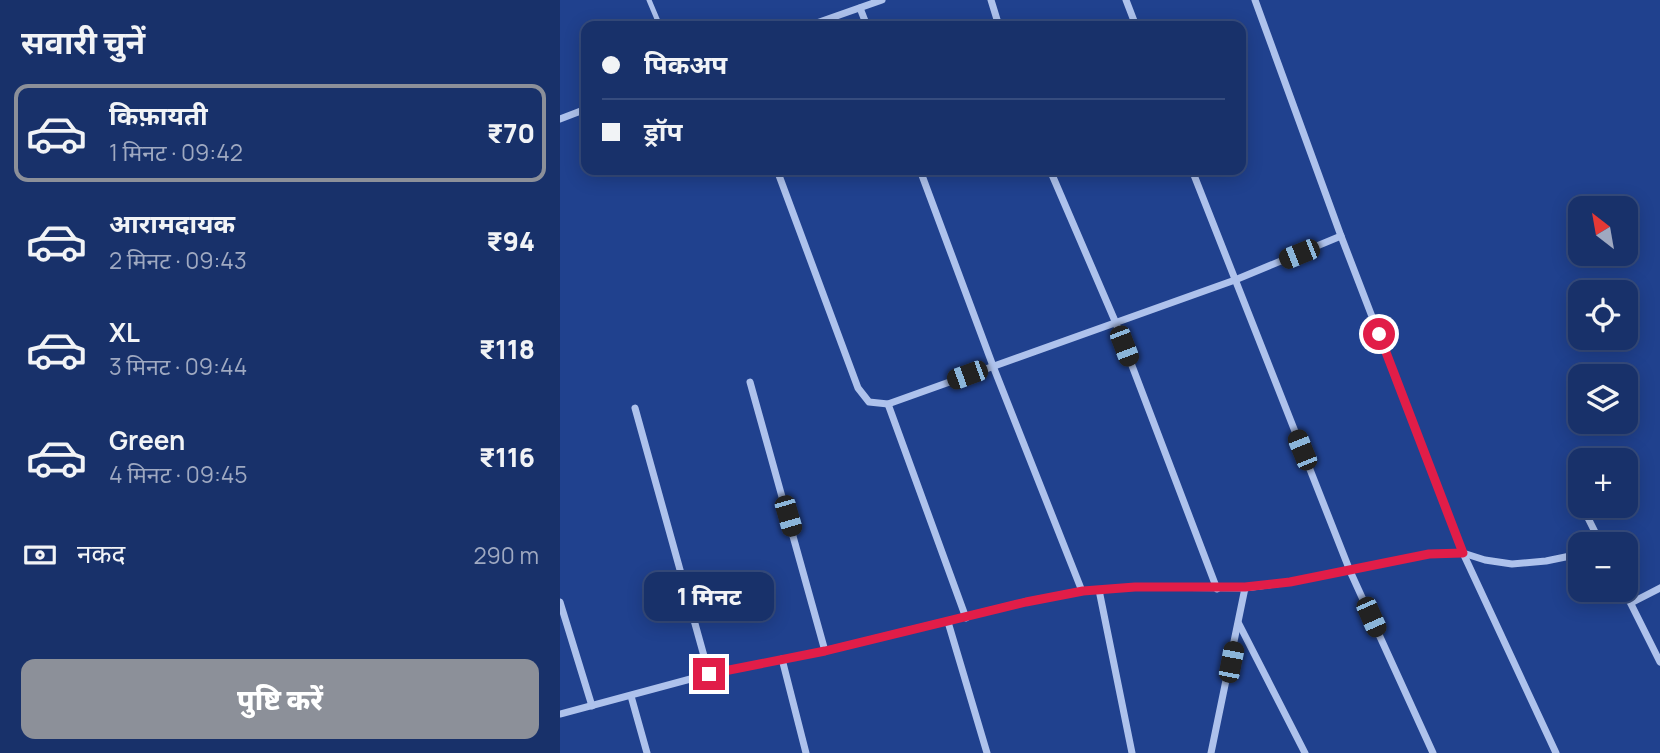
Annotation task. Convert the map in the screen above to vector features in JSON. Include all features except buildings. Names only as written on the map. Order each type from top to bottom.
[{"type":"street","points":[[822,21],[881,0]]},
{"type":"street","points":[[991,0],[997,21]]},
{"type":"street","points":[[1126,0],[1134,21]]},
{"type":"street","points":[[1255,0],[1341,236],[1463,553],[1556,753]]},
{"type":"street","points":[[860,8],[865,21]]},
{"type":"street","points":[[560,119],[581,110]]},
{"type":"street","points":[[779,175],[858,388],[869,402],[888,404],[1235,280],[1341,236]]},
{"type":"street","points":[[922,175],[993,366],[1083,591]]},
{"type":"street","points":[[1052,175],[1115,321],[1217,589]]},
{"type":"street","points":[[1194,175],[1350,571],[1433,753]]},
{"type":"street","points":[[750,382],[825,651]]},
{"type":"street","points":[[888,404],[966,618]]},
{"type":"street","points":[[635,408],[709,674]]},
{"type":"street","points":[[560,713],[709,674],[825,651],[1026,602],[1083,591],[1135,587],[1245,587],[1350,571],[1429,554],[1463,553],[1512,564],[1568,556]]},
{"type":"street","points":[[1211,753],[1245,587]]},
{"type":"street","points":[[1660,588],[1631,603],[1660,662]]},
{"type":"street","points":[[1099,590],[1132,753]]},
{"type":"street","points":[[560,602],[592,706]]},
{"type":"street","points":[[948,622],[987,753]]},
{"type":"street","points":[[1238,624],[1305,753]]},
{"type":"street","points":[[782,659],[806,753]]},
{"type":"street","points":[[631,696],[647,753]]},
{"type":"lane","points":[[649,0],[658,21]]},
{"type":"route","points":[[709,674],[825,651],[1026,602],[1083,591],[1135,587],[1245,587],[1290,582],[1429,554],[1463,553],[1379,334]]}]
